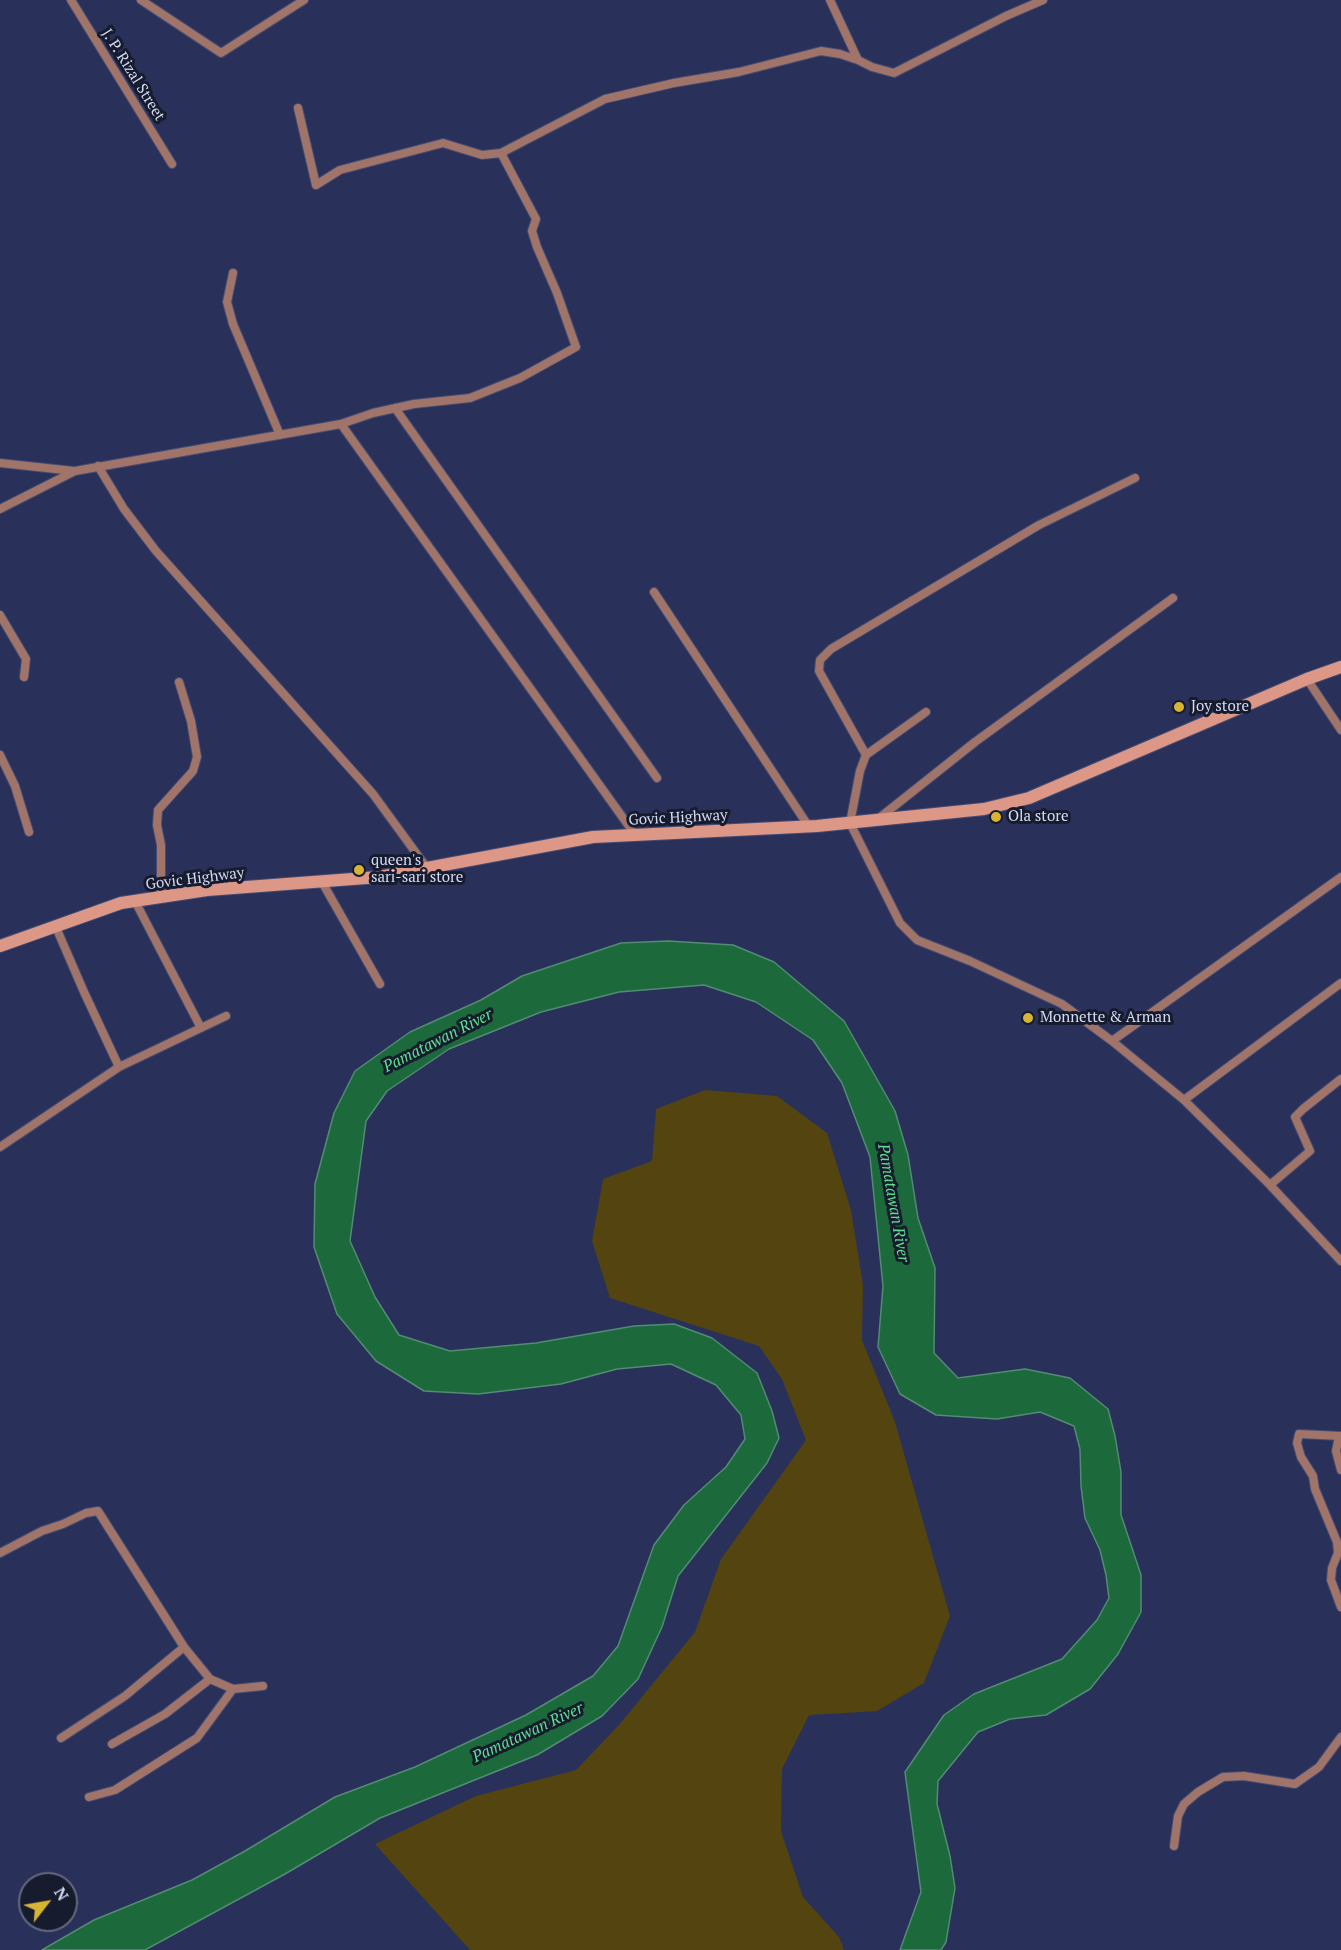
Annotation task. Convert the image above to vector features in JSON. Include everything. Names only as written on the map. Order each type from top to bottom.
[{"type":"main road","name":"Govic Highway","points":[[0,946],[122,903],[207,890],[379,877],[593,837],[809,827],[984,809],[1029,798],[1307,679],[1341,667]]},
{"type":"street","name":"J. P. Rizal Street","points":[[71,0],[172,164]]},
{"type":"street","points":[[141,0],[221,53],[304,0]]},
{"type":"street","points":[[830,0],[858,60]]},
{"type":"street","points":[[298,108],[316,185],[340,170],[443,143],[482,155],[501,153],[605,99],[674,83],[739,72],[821,51],[840,54],[894,73],[1005,16],[1043,0]]},
{"type":"street","points":[[0,509],[75,471],[340,424],[395,408],[470,398],[520,378],[576,347],[532,231],[536,219],[501,153]]},
{"type":"street","points":[[233,273],[227,302],[233,324],[280,435]]},
{"type":"street","points":[[395,408],[657,778]]},
{"type":"street","points":[[340,424],[636,836]]},
{"type":"street","points":[[0,464],[75,471]]},
{"type":"street","points":[[98,466],[124,509],[156,551],[373,794],[427,868]]},
{"type":"street","points":[[866,755],[819,671],[820,660],[831,649],[1039,525],[1135,478]]},
{"type":"street","points":[[654,592],[809,827]]},
{"type":"street","points":[[877,821],[975,742],[1173,598]]},
{"type":"street","points":[[0,615],[26,659],[24,677]]},
{"type":"street","points":[[1307,679],[1341,730]]},
{"type":"street","points":[[161,897],[162,845],[157,825],[158,810],[193,771],[196,757],[191,721],[179,682]]},
{"type":"street","points":[[926,712],[866,755],[860,771],[850,823],[900,922],[916,940],[970,961],[1062,1004],[1112,1041],[1184,1100],[1270,1185],[1341,1261]]},
{"type":"street","points":[[0,755],[15,786],[29,832]]},
{"type":"street","points":[[1112,1041],[1341,877]]},
{"type":"street","points":[[322,882],[380,984]]},
{"type":"street","points":[[135,901],[201,1028]]},
{"type":"street","points":[[55,925],[119,1067]]},
{"type":"street","points":[[1184,1100],[1341,983]]},
{"type":"street","points":[[0,1147],[119,1067],[226,1016]]},
{"type":"street","points":[[1270,1185],[1310,1151],[1296,1117],[1341,1079]]},
{"type":"street","points":[[1341,1470],[1336,1451],[1340,1436],[1299,1434],[1297,1443],[1301,1456],[1313,1476],[1315,1489],[1337,1542],[1338,1554],[1332,1568],[1331,1580],[1341,1606]]},
{"type":"street","points":[[0,1553],[42,1531],[86,1513],[98,1511],[184,1647],[210,1679],[233,1689],[263,1686]]},
{"type":"street","points":[[61,1738],[125,1696],[184,1647]]},
{"type":"street","points":[[112,1744],[165,1714],[210,1679]]},
{"type":"street","points":[[89,1797],[115,1790],[197,1738],[233,1689]]},
{"type":"street","points":[[1174,1846],[1178,1816],[1184,1804],[1198,1792],[1223,1778],[1244,1776],[1295,1784],[1319,1767],[1341,1737]]},
{"type":"shaded area","points":[[705,1090],[777,1096],[827,1133],[851,1210],[863,1285],[862,1340],[895,1422],[950,1616],[924,1683],[877,1711],[809,1715],[782,1769],[781,1831],[803,1897],[839,1937],[844,1950],[470,1950],[375,1844],[476,1796],[576,1770],[619,1725],[695,1632],[721,1559],[806,1440],[782,1379],[759,1346],[610,1298],[592,1241],[603,1179],[652,1161],[656,1109]]},
{"type":"water","name":"Pamatawan River","points":[[668,941],[733,945],[774,962],[844,1021],[895,1111],[908,1155],[918,1218],[935,1268],[934,1353],[958,1378],[1025,1369],[1070,1378],[1108,1409],[1121,1472],[1121,1515],[1141,1575],[1141,1612],[1118,1654],[1090,1689],[1046,1715],[1010,1719],[978,1732],[938,1781],[937,1804],[950,1856],[955,1888],[946,1942],[941,1950],[900,1950],[921,1892],[905,1772],[944,1715],[974,1694],[1062,1659],[1097,1620],[1109,1598],[1100,1550],[1085,1518],[1080,1449],[1074,1426],[1040,1412],[997,1419],[936,1415],[900,1394],[878,1347],[883,1286],[870,1157],[842,1083],[813,1040],[756,1002],[704,985],[619,992],[541,1012],[449,1049],[387,1091],[366,1121],[350,1241],[375,1297],[399,1335],[450,1351],[536,1343],[634,1326],[674,1324],[712,1338],[757,1373],[772,1411],[779,1438],[767,1463],[678,1576],[662,1627],[638,1679],[602,1716],[537,1755],[380,1818],[285,1874],[145,1950],[42,1950],[73,1932],[78,1932],[78,1929],[94,1920],[192,1880],[335,1797],[415,1767],[526,1715],[593,1676],[618,1646],[654,1545],[684,1505],[726,1467],[745,1439],[741,1415],[716,1385],[671,1364],[617,1369],[561,1384],[478,1394],[424,1391],[376,1361],[337,1314],[314,1247],[315,1184],[334,1113],[355,1071],[410,1032],[481,1000],[522,976],[621,943]]},
{"type":"place","name":"Joy store","points":[[1179,707]]},
{"type":"place","name":"Ola store","points":[[996,817]]},
{"type":"place","name":"queen's sari-sari store","points":[[359,870]]},
{"type":"place","name":"Monnette & Arman","points":[[1028,1018]]}]
